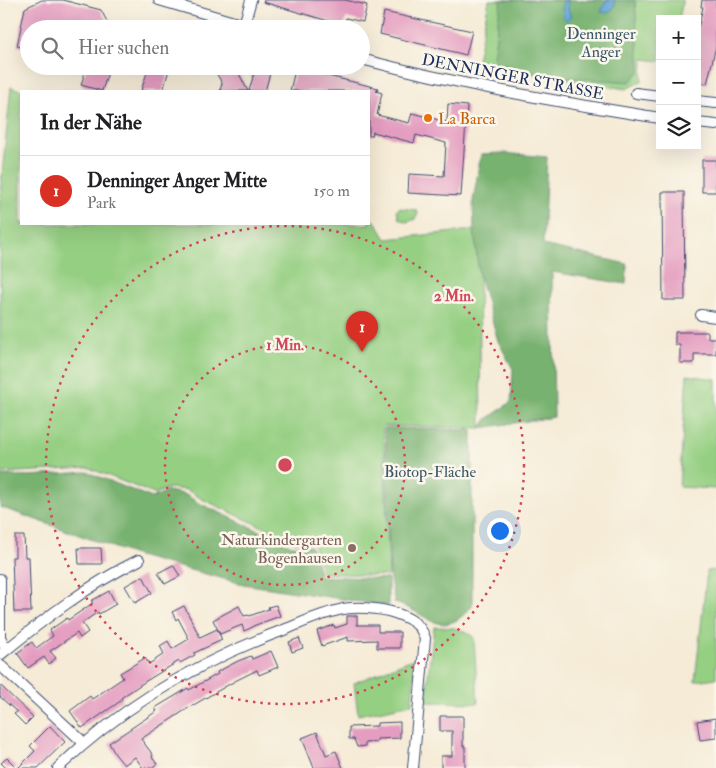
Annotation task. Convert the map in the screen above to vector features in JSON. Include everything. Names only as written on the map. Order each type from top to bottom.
[{"type":"street","points":[[159,0],[227,20]]},
{"type":"street","points":[[245,20],[250,0]]},
{"type":"street","name":"DENNINGER STRASSE","points":[[370,61],[479,87],[557,102],[656,117]]},
{"type":"street","points":[[636,93],[656,96]]},
{"type":"street","points":[[701,101],[716,102]]},
{"type":"street","points":[[701,123],[716,125]]},
{"type":"street","points":[[700,315],[716,317]]},
{"type":"street","points":[[0,579],[0,638],[3,652],[52,613],[114,572],[139,560]]},
{"type":"street","points":[[58,768],[84,743],[160,690],[210,661],[267,636],[340,609],[380,608],[405,616],[422,628],[425,638],[413,768]]},
{"type":"street","points":[[0,665],[84,743]]},
{"type":"green space","name":"Denninger Anger","points":[[489,0],[683,0],[680,15],[656,15],[656,61],[643,59],[642,81],[626,89],[476,65]]},
{"type":"green space","name":"Denninger Anger","points":[[501,0],[635,0],[640,71],[630,82],[557,77],[498,65],[493,57]]},
{"type":"green space","points":[[11,87],[20,90],[20,225],[370,225],[370,219],[375,221],[386,239],[474,230],[479,275],[481,428],[383,426],[389,576],[322,573],[313,543],[295,542],[202,499],[187,490],[169,488],[154,494],[89,468],[0,473],[0,195]]},
{"type":"green space","points":[[503,153],[547,157],[543,245],[627,264],[626,284],[552,272],[554,417],[481,428],[487,419],[511,402],[513,369],[498,341],[479,275],[473,201],[481,154]]},
{"type":"green space","points":[[399,208],[417,210],[418,214],[415,219],[407,222],[399,219],[397,210]]},
{"type":"green space","points":[[687,375],[716,379],[716,489],[679,487]]},
{"type":"green space","name":"Biotop-Fläche","points":[[385,428],[472,430],[472,606],[461,617],[452,622],[443,624],[434,622],[407,607],[395,603],[390,579]]},
{"type":"green space","points":[[87,472],[152,498],[167,491],[184,494],[199,503],[292,546],[311,546],[320,576],[388,579],[388,606],[243,584],[138,556],[0,507],[0,475],[29,476]]},
{"type":"green space","points":[[716,570],[716,678],[695,681],[707,571]]},
{"type":"green space","points":[[434,627],[461,630],[474,638],[478,703],[425,702]]},
{"type":"green space","points":[[415,658],[412,704],[358,715],[354,683]]},
{"type":"water","points":[[564,0],[568,1],[571,16],[567,21],[563,17],[562,5]]},
{"type":"water","points":[[606,0],[615,0],[614,7],[609,13],[601,12]]},
{"type":"building","points":[[42,0],[63,0],[101,10],[106,20],[22,20],[25,8]]},
{"type":"building","points":[[264,0],[345,0],[367,5],[363,20],[346,18],[346,20],[325,20],[263,2]]},
{"type":"building","points":[[702,0],[716,0],[716,46],[707,84],[701,83],[701,16],[703,7],[701,7]]},
{"type":"building","points":[[384,12],[472,31],[466,55],[380,34]]},
{"type":"building","points":[[20,32],[20,47],[17,46]]},
{"type":"building","points":[[84,75],[107,75],[102,90],[81,85]]},
{"type":"building","points":[[146,75],[167,75],[163,90],[141,90]]},
{"type":"building","points":[[217,75],[240,75],[247,90],[220,90],[222,83]]},
{"type":"building","points":[[253,75],[269,75],[265,90],[249,90]]},
{"type":"building","points":[[294,75],[324,75],[378,88],[376,91],[382,93],[377,115],[409,123],[412,113],[447,122],[448,104],[467,106],[461,196],[408,193],[409,174],[444,176],[446,143],[416,135],[414,143],[373,132],[372,136],[370,136],[370,90],[290,90]]},
{"type":"building","points":[[702,160],[716,160],[716,192],[702,192]]},
{"type":"building","points":[[662,192],[684,192],[685,300],[663,300]]},
{"type":"building","points":[[675,332],[708,332],[708,338],[716,338],[716,354],[694,354],[694,363],[680,363],[680,345],[675,345]]},
{"type":"building","points":[[15,536],[24,536],[25,557],[29,557],[31,612],[14,612],[12,557],[15,557]]},
{"type":"building","points":[[78,548],[101,548],[102,564],[79,564]]},
{"type":"building","points":[[173,565],[180,576],[165,584],[158,573]]},
{"type":"building","points":[[143,576],[152,593],[135,603],[125,586]]},
{"type":"building","points":[[109,591],[116,604],[99,614],[98,612],[82,623],[88,632],[80,638],[77,633],[50,651],[56,658],[49,664],[44,657],[28,668],[17,653],[32,642],[36,648],[53,636],[50,630],[93,603],[91,601]]},
{"type":"building","points":[[276,605],[280,616],[244,631],[242,625],[220,634],[213,620],[239,606],[244,616],[249,616]]},
{"type":"building","points":[[184,606],[200,637],[217,629],[222,640],[194,653],[195,655],[180,663],[179,661],[146,681],[82,728],[70,711],[90,696],[92,699],[123,678],[120,673],[145,658],[149,664],[164,654],[160,646],[168,641],[172,649],[189,639],[178,618],[176,620],[172,612]]},
{"type":"building","points":[[347,616],[357,616],[357,625],[378,625],[378,632],[400,632],[400,648],[377,648],[377,640],[348,641],[348,637],[322,646],[317,631],[334,625],[335,628],[347,624]]},
{"type":"building","points":[[299,638],[303,648],[292,652],[289,642]]},
{"type":"building","points":[[271,651],[278,667],[259,675],[257,670],[235,681],[190,707],[141,739],[157,764],[151,768],[143,768],[135,757],[124,765],[115,754],[109,743],[157,711],[155,708],[238,661],[251,656],[252,659]]},
{"type":"building","points":[[0,685],[33,717],[25,725],[14,714],[17,712],[0,697]]},
{"type":"building","points":[[440,716],[463,716],[465,768],[441,768],[441,756],[452,756],[452,731],[440,731]]},
{"type":"building","points":[[716,718],[716,738],[700,740],[697,721]]},
{"type":"building","points":[[400,722],[400,738],[377,739],[377,742],[365,743],[365,746],[357,747],[354,739],[349,739],[349,727],[377,726],[377,723]]},
{"type":"building","points":[[50,726],[65,742],[38,768],[18,768],[35,751],[30,746]]},
{"type":"building","points":[[317,732],[326,755],[336,751],[343,768],[314,768],[302,738]]},
{"type":"building","points":[[7,758],[17,768],[6,768],[1,763]]},
{"type":"place","name":"La Barca","points":[[428,118]]},
{"type":"place","name":"Denninger Anger Mitte","points":[[362,352]]},
{"type":"place","name":"Naturkindergarten Bogenhausen","points":[[352,548]]}]
